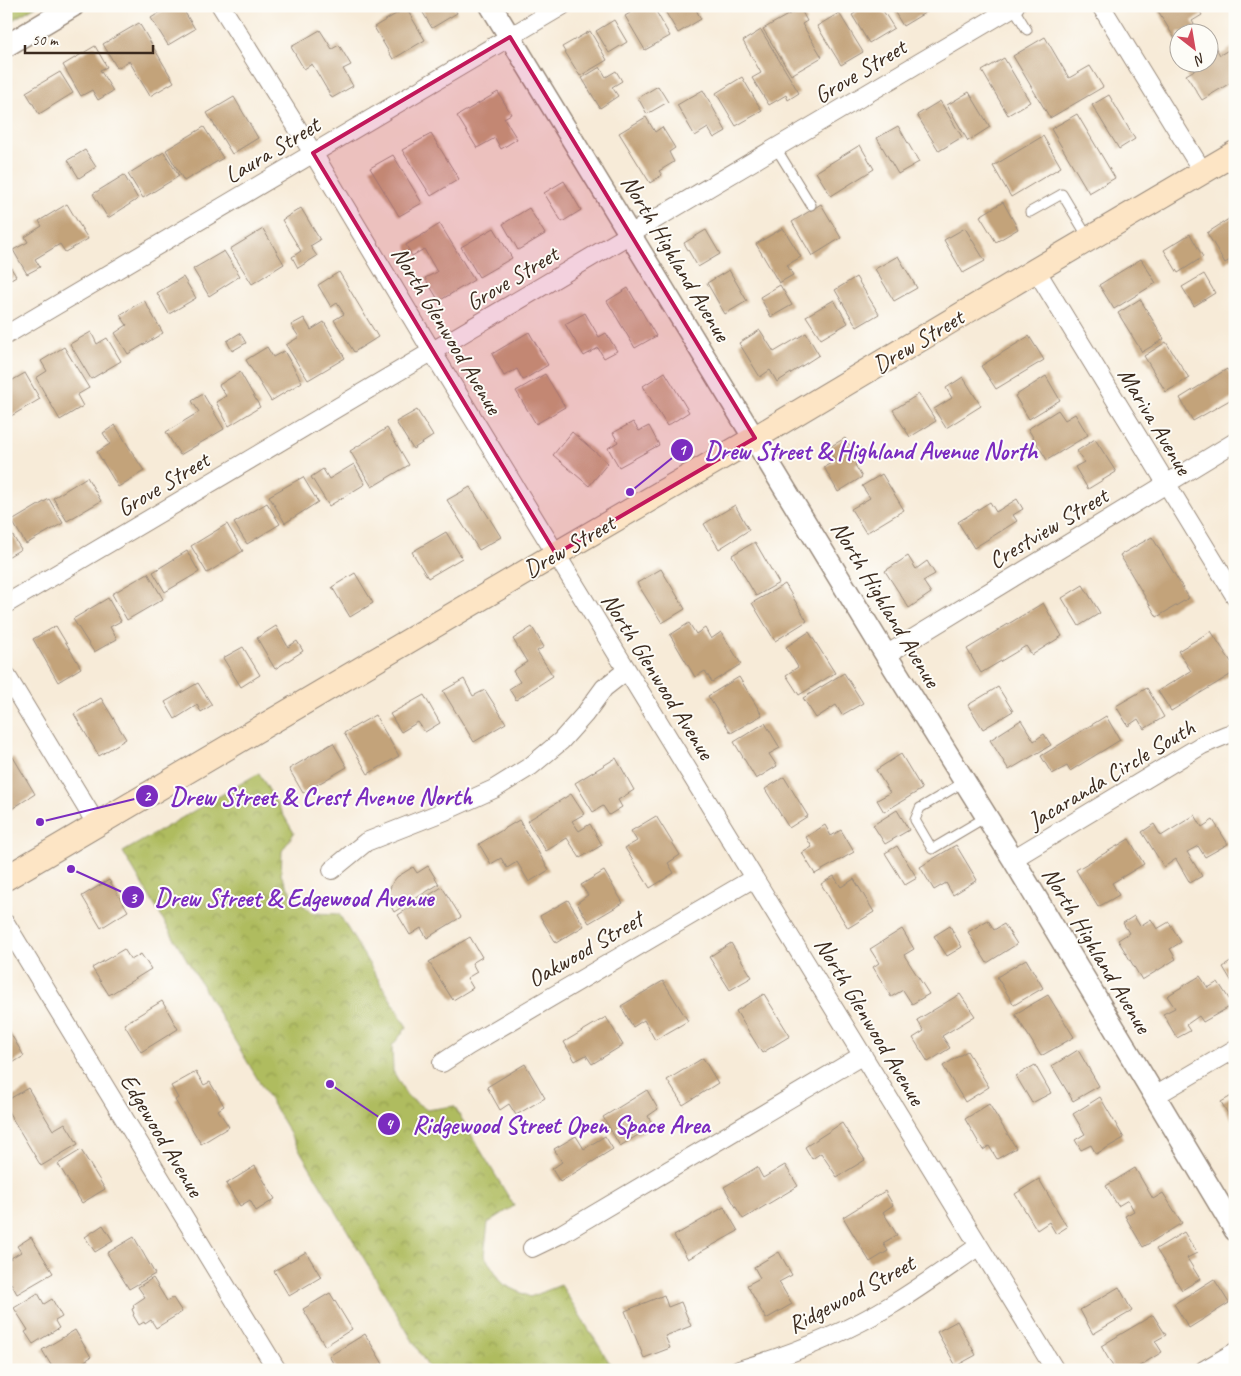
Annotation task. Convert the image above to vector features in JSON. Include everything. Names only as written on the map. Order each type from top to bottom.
[{"type":"main road","name":"Drew Street","points":[[6,878],[1235,154]]},
{"type":"street","points":[[6,46],[73,6]]},
{"type":"street","name":"North Glenwood Avenue","points":[[222,6],[1055,1370]]},
{"type":"street","name":"North Highland Avenue","points":[[491,6],[1013,860],[1235,1230]]},
{"type":"street","name":"Laura Street","points":[[6,335],[562,6]]},
{"type":"street","points":[[1101,6],[1202,172]]},
{"type":"street","name":"Grove Street","points":[[6,604],[433,353],[1014,7]]},
{"type":"street","name":"Mariva Avenue","points":[[1036,270],[1235,596]]},
{"type":"street","name":"Crestview Street","points":[[886,655],[1235,442]]},
{"type":"street","points":[[332,870],[366,842],[494,789],[531,766],[561,741],[586,714],[604,688],[627,670]]},
{"type":"street","points":[[6,674],[97,825]]},
{"type":"street","name":"Jacaranda Circle South","points":[[1013,860],[1202,744],[1235,733]]},
{"type":"street","name":"Oakwood Street","points":[[442,1063],[754,878]]},
{"type":"street","name":"Edgewood Avenue","points":[[6,924],[277,1370]]},
{"type":"street","points":[[1155,1096],[1235,1049]]},
{"type":"street","points":[[532,1248],[561,1234],[863,1055]]},
{"type":"street","name":"Ridgewood Street","points":[[739,1370],[776,1359],[832,1336],[893,1304],[979,1246]]},
{"type":"street","points":[[1204,1370],[1235,1352]]},
{"type":"lane","points":[[1014,7],[1027,30]]},
{"type":"lane","points":[[776,148],[810,205]]},
{"type":"lane","points":[[1030,212],[1062,194],[1089,239]]},
{"type":"lane","points":[[964,782],[920,808],[915,820],[932,849],[986,817]]},
{"type":"highlighted area","points":[[510,37],[755,438],[556,554],[313,153]]},
{"type":"green space","points":[[6,6],[36,6],[6,24]]},
{"type":"green space","points":[[259,773],[294,833],[282,851],[281,875],[294,898],[313,913],[339,914],[407,1027],[392,1046],[393,1071],[407,1096],[427,1110],[454,1106],[514,1206],[488,1223],[484,1255],[503,1284],[530,1297],[561,1285],[614,1370],[430,1370],[123,852]]},
{"type":"building","points":[[170,6],[181,6],[195,29],[168,45],[151,18]]},
{"type":"building","points":[[419,6],[453,6],[457,13],[432,28]]},
{"type":"building","points":[[641,6],[653,6],[670,36],[645,50],[625,16]]},
{"type":"building","points":[[662,6],[694,6],[701,19],[678,33]]},
{"type":"building","points":[[866,6],[880,6],[894,28],[869,43],[852,15]]},
{"type":"building","points":[[891,6],[925,6],[928,11],[903,26]]},
{"type":"building","points":[[1161,6],[1197,6],[1202,15],[1193,22],[1168,22],[1168,27],[1157,9]]},
{"type":"building","points":[[406,8],[425,40],[393,59],[374,27]]},
{"type":"building","points":[[800,8],[807,21],[802,24],[822,57],[791,75],[763,29]]},
{"type":"building","points":[[839,13],[863,52],[841,65],[817,26]]},
{"type":"building","points":[[614,20],[627,42],[609,53],[596,31]]},
{"type":"building","points":[[139,23],[174,82],[150,96],[129,61],[117,68],[103,44]]},
{"type":"building","points":[[320,30],[332,49],[339,45],[351,65],[343,69],[353,86],[332,98],[312,64],[304,69],[291,47]]},
{"type":"building","points":[[761,30],[799,93],[788,100],[786,95],[769,105],[752,78],[761,73],[743,41]]},
{"type":"building","points":[[590,31],[607,60],[580,76],[562,47]]},
{"type":"building","points":[[1045,37],[1069,78],[1090,66],[1103,87],[1050,118],[1013,56]]},
{"type":"building","points":[[95,46],[107,67],[100,70],[113,91],[98,100],[92,90],[81,96],[63,65]]},
{"type":"building","points":[[1235,46],[1235,80],[1202,100],[1186,75],[1191,72],[1218,72],[1218,52],[1220,55]]},
{"type":"building","points":[[1004,58],[1030,102],[1008,115],[982,71]]},
{"type":"building","points":[[600,67],[606,77],[616,71],[622,81],[612,87],[618,96],[600,108],[582,78]]},
{"type":"building","points":[[60,72],[73,93],[39,114],[26,92]]},
{"type":"building","points":[[742,77],[762,111],[736,126],[716,93]]},
{"type":"building","points":[[658,86],[668,102],[647,114],[638,98]]},
{"type":"building","points":[[703,90],[726,131],[714,138],[708,128],[695,136],[677,105]]},
{"type":"building","points":[[498,92],[511,114],[504,118],[517,139],[501,149],[495,138],[477,148],[457,116]]},
{"type":"building","points":[[969,92],[990,127],[968,141],[947,105]]},
{"type":"building","points":[[1109,95],[1135,139],[1119,149],[1092,105]]},
{"type":"building","points":[[234,97],[258,138],[232,154],[207,113]]},
{"type":"building","points":[[940,101],[962,137],[939,151],[917,115]]},
{"type":"building","points":[[1077,114],[1115,178],[1089,193],[1051,129]]},
{"type":"building","points":[[646,117],[655,132],[662,127],[675,148],[669,152],[674,162],[659,171],[662,175],[650,183],[619,133]]},
{"type":"building","points":[[898,126],[919,162],[898,174],[877,138]]},
{"type":"building","points":[[204,127],[223,158],[184,181],[166,150]]},
{"type":"building","points":[[431,134],[459,179],[431,196],[402,150]]},
{"type":"building","points":[[1043,136],[1061,167],[1011,197],[993,166]]},
{"type":"building","points":[[860,145],[874,169],[831,196],[816,172]]},
{"type":"building","points":[[85,150],[96,167],[79,178],[68,160]]},
{"type":"building","points":[[164,152],[179,176],[143,198],[128,174]]},
{"type":"building","points":[[393,155],[422,203],[399,216],[370,168]]},
{"type":"building","points":[[124,175],[138,199],[108,218],[93,194]]},
{"type":"building","points":[[564,181],[581,210],[562,222],[544,193]]},
{"type":"building","points":[[1003,202],[1018,229],[996,242],[980,216]]},
{"type":"building","points":[[67,204],[88,239],[65,252],[60,244],[35,259],[40,267],[27,274],[13,250],[28,242],[25,237],[42,226],[39,221]]},
{"type":"building","points":[[821,204],[841,238],[812,256],[792,222]]},
{"type":"building","points":[[301,208],[320,240],[310,246],[317,256],[298,268],[292,257],[301,251],[282,220]]},
{"type":"building","points":[[529,208],[545,234],[518,250],[503,224]]},
{"type":"building","points":[[1235,215],[1235,257],[1225,263],[1207,233]]},
{"type":"building","points":[[440,224],[474,280],[439,301],[425,278],[437,272],[424,249],[412,256],[406,245]]},
{"type":"building","points":[[494,228],[512,258],[479,277],[461,247]]},
{"type":"building","points":[[783,228],[801,257],[787,265],[793,275],[779,283],[756,244]]},
{"type":"building","points":[[965,228],[985,261],[963,273],[944,240]]},
{"type":"building","points":[[263,229],[284,264],[252,284],[230,249]]},
{"type":"building","points":[[706,230],[720,254],[698,267],[684,243]]},
{"type":"building","points":[[1190,234],[1203,257],[1178,273],[1164,250]]},
{"type":"building","points":[[224,251],[240,276],[209,296],[193,269]]},
{"type":"building","points":[[898,256],[917,288],[894,301],[875,269]]},
{"type":"building","points":[[1141,259],[1156,283],[1114,309],[1099,285]]},
{"type":"building","points":[[6,260],[16,276],[6,282]]},
{"type":"building","points":[[729,270],[747,301],[725,314],[707,283]]},
{"type":"building","points":[[339,272],[378,337],[354,352],[334,320],[344,314],[337,303],[331,307],[318,285]]},
{"type":"building","points":[[1204,274],[1215,293],[1194,306],[1182,287]]},
{"type":"building","points":[[183,277],[196,298],[169,314],[157,293]]},
{"type":"building","points":[[856,277],[879,314],[857,327],[835,290]]},
{"type":"building","points":[[780,285],[792,305],[771,317],[760,297]]},
{"type":"building","points":[[628,288],[656,336],[635,348],[607,301]]},
{"type":"building","points":[[1140,299],[1164,339],[1142,352],[1118,313]]},
{"type":"building","points":[[144,300],[163,333],[128,354],[115,333],[127,325],[120,315]]},
{"type":"building","points":[[834,300],[848,323],[821,339],[806,316]]},
{"type":"building","points":[[585,313],[599,337],[606,333],[617,351],[604,358],[598,348],[584,356],[565,324]]},
{"type":"building","points":[[304,318],[311,330],[324,322],[345,358],[308,380],[286,345],[299,337],[291,325]]},
{"type":"building","points":[[760,330],[774,352],[806,333],[819,355],[777,382],[770,370],[760,377],[739,343]]},
{"type":"building","points":[[91,332],[97,344],[107,338],[121,361],[91,379],[70,344]]},
{"type":"building","points":[[529,332],[548,365],[523,380],[517,369],[504,376],[492,354]]},
{"type":"building","points":[[240,333],[246,343],[232,351],[227,341]]},
{"type":"building","points":[[1029,336],[1044,360],[996,389],[981,366]]},
{"type":"building","points":[[1166,342],[1189,378],[1166,392],[1144,356]]},
{"type":"building","points":[[64,347],[89,388],[77,395],[83,406],[60,420],[36,378],[47,371],[41,361]]},
{"type":"building","points":[[267,347],[273,357],[284,351],[302,382],[271,401],[246,360]]},
{"type":"building","points":[[1227,369],[1235,382],[1235,397],[1193,421],[1180,398]]},
{"type":"building","points":[[240,372],[260,407],[229,426],[216,402],[226,396],[219,385]]},
{"type":"building","points":[[665,372],[689,412],[667,426],[643,386]]},
{"type":"building","points":[[25,373],[40,399],[6,419],[6,384]]},
{"type":"building","points":[[545,374],[565,407],[536,424],[516,391]]},
{"type":"building","points":[[1046,376],[1060,400],[1029,419],[1015,396]]},
{"type":"building","points":[[963,377],[981,406],[946,428],[934,409],[952,398],[946,388]]},
{"type":"building","points":[[203,394],[224,429],[180,455],[166,432],[199,412],[192,401]]},
{"type":"building","points":[[919,394],[936,421],[910,437],[893,410]]},
{"type":"building","points":[[417,410],[433,436],[413,449],[396,422]]},
{"type":"building","points":[[1058,410],[1065,420],[1075,414],[1088,435],[1047,460],[1028,429]]},
{"type":"building","points":[[633,422],[639,431],[649,426],[659,445],[619,467],[608,448],[618,442],[613,433]]},
{"type":"building","points":[[115,425],[144,471],[118,487],[97,452],[110,444],[103,433]]},
{"type":"building","points":[[387,428],[409,465],[372,487],[350,451]]},
{"type":"building","points":[[572,432],[608,463],[589,486],[553,455]]},
{"type":"building","points":[[845,438],[854,452],[861,448],[866,458],[855,465],[862,477],[838,492],[824,467],[835,461],[828,448]]},
{"type":"building","points":[[1095,439],[1116,472],[1088,489],[1075,467],[1084,462],[1077,451]]},
{"type":"building","points":[[354,464],[365,484],[329,506],[311,477],[323,469],[329,479]]},
{"type":"building","points":[[882,474],[904,510],[866,533],[851,509],[870,498],[862,486]]},
{"type":"building","points":[[87,477],[101,501],[67,521],[53,498]]},
{"type":"building","points":[[303,477],[318,502],[285,523],[269,496]]},
{"type":"building","points":[[470,487],[501,537],[479,550],[447,500]]},
{"type":"building","points":[[49,499],[63,523],[26,544],[12,521]]},
{"type":"building","points":[[1017,499],[1023,509],[1013,515],[1017,521],[974,548],[958,522],[990,502],[996,512]]},
{"type":"building","points":[[267,503],[280,524],[247,544],[234,523]]},
{"type":"building","points":[[735,505],[749,530],[719,549],[704,524]]},
{"type":"building","points":[[227,524],[243,551],[207,573],[191,546]]},
{"type":"building","points":[[6,525],[21,549],[6,558]]},
{"type":"building","points":[[446,532],[462,558],[428,578],[412,552]]},
{"type":"building","points":[[1152,537],[1189,598],[1157,617],[1120,555]]},
{"type":"building","points":[[755,542],[779,583],[756,596],[732,555]]},
{"type":"building","points":[[187,551],[199,572],[165,592],[153,572]]},
{"type":"building","points":[[908,556],[916,569],[927,561],[935,574],[923,581],[931,593],[909,608],[885,571]]},
{"type":"building","points":[[661,569],[685,609],[662,623],[637,583]]},
{"type":"building","points":[[148,573],[163,599],[127,620],[112,594]]},
{"type":"building","points":[[355,573],[373,603],[350,617],[332,587]]},
{"type":"building","points":[[785,584],[807,621],[775,641],[752,603]]},
{"type":"building","points":[[1083,585],[1100,613],[1079,626],[1062,598]]},
{"type":"building","points":[[108,598],[121,621],[110,627],[117,639],[94,652],[73,619]]},
{"type":"building","points":[[1043,603],[1062,636],[1032,655],[1026,646],[981,673],[967,649]]},
{"type":"building","points":[[689,623],[696,634],[705,628],[711,639],[721,632],[741,664],[712,682],[705,671],[695,677],[670,635]]},
{"type":"building","points":[[56,626],[81,668],[58,682],[33,639]]},
{"type":"building","points":[[276,626],[288,647],[297,641],[303,651],[275,669],[257,638]]},
{"type":"building","points":[[532,627],[544,647],[537,651],[553,676],[516,700],[509,689],[520,682],[513,671],[527,662],[513,639]]},
{"type":"building","points":[[1211,631],[1235,668],[1235,672],[1171,711],[1158,691],[1191,671],[1178,651]]},
{"type":"building","points":[[809,632],[835,673],[799,695],[786,675],[798,667],[786,647]]},
{"type":"building","points":[[243,647],[260,675],[241,687],[223,658]]},
{"type":"building","points":[[844,673],[863,703],[842,715],[836,705],[816,718],[803,698]]},
{"type":"building","points":[[739,677],[762,715],[731,733],[708,696]]},
{"type":"building","points":[[464,679],[473,696],[485,690],[506,723],[474,742],[443,691]]},
{"type":"building","points":[[198,683],[212,705],[201,712],[197,705],[175,719],[165,702]]},
{"type":"building","points":[[998,687],[1013,711],[983,729],[968,705]]},
{"type":"building","points":[[1147,688],[1164,717],[1144,729],[1138,719],[1128,726],[1116,706]]},
{"type":"building","points":[[424,695],[440,723],[425,732],[418,722],[401,732],[390,714]]},
{"type":"building","points":[[101,698],[126,739],[99,756],[74,714]]},
{"type":"building","points":[[375,715],[399,756],[368,774],[344,733]]},
{"type":"building","points":[[1106,716],[1120,740],[1070,771],[1067,766],[1052,774],[1041,756]]},
{"type":"building","points":[[1021,720],[1034,741],[1044,734],[1051,745],[1009,770],[990,740]]},
{"type":"building","points":[[765,723],[780,748],[769,754],[777,766],[756,779],[734,742]]},
{"type":"building","points":[[333,743],[347,767],[303,793],[289,769]]},
{"type":"building","points":[[901,754],[922,789],[884,812],[877,800],[890,793],[876,770]]},
{"type":"building","points":[[13,757],[35,794],[10,810],[6,803],[6,778],[8,777],[6,775],[6,761]]},
{"type":"building","points":[[616,758],[634,790],[618,800],[622,807],[609,815],[603,806],[593,812],[575,783]]},
{"type":"building","points":[[784,777],[808,816],[789,828],[765,789]]},
{"type":"building","points":[[571,794],[584,814],[572,821],[579,831],[590,824],[602,845],[580,858],[567,838],[546,851],[527,821]]},
{"type":"building","points":[[897,810],[909,830],[885,844],[873,825]]},
{"type":"building","points":[[1195,815],[1202,827],[1213,820],[1228,844],[1205,857],[1198,846],[1187,852],[1202,876],[1190,883],[1176,859],[1164,867],[1142,832],[1154,824],[1161,836]]},
{"type":"building","points":[[656,816],[680,855],[668,863],[674,873],[650,888],[625,848],[637,841],[631,831]]},
{"type":"building","points":[[519,820],[549,870],[529,882],[517,862],[507,868],[501,858],[491,864],[479,844]]},
{"type":"building","points":[[825,825],[831,836],[841,830],[854,852],[815,874],[802,853],[812,847],[806,837]]},
{"type":"building","points":[[1129,839],[1144,864],[1112,883],[1119,895],[1098,907],[1076,870]]},
{"type":"building","points":[[956,845],[977,880],[953,895],[946,883],[934,890],[920,867]]},
{"type":"building","points":[[897,846],[917,878],[905,885],[885,853]]},
{"type":"building","points":[[428,866],[439,884],[394,912],[388,901],[388,892],[393,882],[397,877],[413,867],[417,873]]},
{"type":"building","points":[[604,871],[623,903],[589,923],[577,903],[588,895],[581,885]]},
{"type":"building","points":[[834,876],[841,887],[854,879],[874,912],[848,928],[821,884]]},
{"type":"building","points":[[109,880],[128,911],[101,928],[82,896]]},
{"type":"building","points":[[442,887],[461,917],[427,938],[421,928],[410,935],[398,915]]},
{"type":"building","points":[[568,900],[584,926],[556,943],[540,916]]},
{"type":"building","points":[[1134,916],[1140,926],[1151,919],[1157,929],[1169,922],[1181,942],[1170,949],[1176,959],[1142,980],[1118,940],[1129,933],[1123,923]]},
{"type":"building","points":[[988,920],[994,930],[1004,924],[1017,944],[987,963],[968,932]]},
{"type":"building","points":[[950,926],[962,947],[947,956],[934,936]]},
{"type":"building","points":[[902,929],[914,949],[904,955],[929,994],[912,1004],[903,990],[891,997],[873,967],[879,963],[870,949]]},
{"type":"building","points":[[470,937],[482,957],[472,963],[477,972],[467,978],[473,988],[453,1000],[429,962]]},
{"type":"building","points":[[731,943],[752,977],[730,990],[709,957]]},
{"type":"building","points":[[124,949],[131,960],[141,954],[151,969],[109,995],[92,968]]},
{"type":"building","points":[[1026,959],[1043,988],[1014,1005],[997,977]]},
{"type":"building","points":[[1235,959],[1235,987],[1223,967]]},
{"type":"building","points":[[1200,976],[1208,988],[1218,982],[1233,1005],[1203,1022],[1199,1016],[1186,1025],[1190,1031],[1177,1038],[1163,1014],[1175,1008],[1167,996]]},
{"type":"building","points":[[663,981],[688,1021],[655,1040],[644,1020],[633,1027],[621,1006]]},
{"type":"building","points":[[764,994],[790,1036],[762,1053],[736,1011]]},
{"type":"building","points":[[960,994],[975,1016],[942,1036],[950,1048],[928,1062],[913,1038],[924,1031],[917,1020]]},
{"type":"building","points":[[1048,995],[1074,1037],[1041,1056],[1015,1014]]},
{"type":"building","points":[[162,1001],[178,1029],[141,1052],[124,1024]]},
{"type":"building","points":[[606,1017],[623,1045],[592,1064],[586,1055],[575,1061],[564,1042]]},
{"type":"building","points":[[9,1031],[24,1056],[6,1067],[6,1033]]},
{"type":"building","points":[[1078,1050],[1099,1086],[1073,1101],[1052,1066]]},
{"type":"building","points":[[967,1051],[989,1087],[965,1102],[943,1066]]},
{"type":"building","points":[[703,1058],[718,1083],[683,1105],[667,1080]]},
{"type":"building","points":[[525,1064],[545,1098],[516,1115],[509,1104],[500,1110],[487,1087]]},
{"type":"building","points":[[1035,1065],[1051,1093],[1032,1103],[1016,1076]]},
{"type":"building","points":[[196,1072],[204,1085],[210,1082],[224,1106],[218,1110],[229,1127],[201,1144],[175,1100],[178,1098],[171,1086]]},
{"type":"building","points":[[28,1088],[53,1130],[65,1123],[78,1144],[41,1166],[6,1108],[6,1101]]},
{"type":"building","points":[[647,1090],[658,1109],[648,1116],[653,1126],[620,1146],[603,1117]]},
{"type":"building","points":[[1235,1094],[1235,1125],[1221,1102]]},
{"type":"building","points":[[1100,1097],[1124,1138],[1096,1154],[1091,1145],[1081,1150],[1075,1140],[1085,1134],[1073,1114]]},
{"type":"building","points":[[989,1104],[1016,1148],[997,1159],[989,1146],[983,1150],[965,1119]]},
{"type":"building","points":[[842,1123],[865,1160],[837,1177],[821,1153],[812,1159],[805,1147]]},
{"type":"building","points":[[576,1136],[584,1149],[605,1136],[613,1149],[560,1182],[552,1169],[562,1162],[554,1149]]},
{"type":"building","points":[[81,1150],[105,1189],[82,1203],[58,1164]]},
{"type":"building","points":[[785,1165],[798,1186],[743,1219],[724,1187],[757,1167],[763,1178]]},
{"type":"building","points":[[255,1166],[275,1199],[256,1211],[250,1200],[240,1206],[226,1184]]},
{"type":"building","points":[[1135,1168],[1153,1199],[1163,1193],[1182,1223],[1143,1247],[1125,1216],[1134,1211],[1128,1200],[1118,1206],[1106,1186]]},
{"type":"building","points":[[1039,1179],[1067,1227],[1056,1234],[1049,1222],[1037,1230],[1015,1194]]},
{"type":"building","points":[[885,1191],[893,1205],[883,1212],[897,1235],[883,1243],[888,1251],[870,1262],[843,1217]]},
{"type":"building","points":[[724,1207],[738,1231],[688,1259],[674,1236]]},
{"type":"building","points":[[103,1225],[113,1241],[95,1252],[85,1237]]},
{"type":"building","points":[[1184,1232],[1197,1253],[1187,1258],[1200,1279],[1182,1290],[1156,1249]]},
{"type":"building","points":[[31,1237],[53,1273],[17,1294],[11,1283],[6,1285],[6,1261],[21,1252],[17,1246]]},
{"type":"building","points":[[134,1237],[155,1274],[129,1289],[107,1253]]},
{"type":"building","points":[[306,1252],[321,1277],[289,1296],[274,1271]]},
{"type":"building","points":[[779,1252],[792,1275],[779,1282],[792,1304],[766,1319],[747,1285],[760,1278],[754,1267]]},
{"type":"building","points":[[153,1278],[167,1301],[173,1298],[182,1312],[156,1328],[151,1320],[139,1325],[132,1309],[134,1308],[133,1305],[145,1297],[138,1287]]},
{"type":"building","points":[[1214,1279],[1229,1303],[1189,1328],[1174,1304]]},
{"type":"building","points":[[1119,1287],[1132,1311],[1093,1334],[1080,1310]]},
{"type":"building","points":[[38,1293],[44,1304],[52,1299],[62,1317],[55,1321],[59,1328],[33,1344],[25,1332],[28,1330],[14,1308]]},
{"type":"building","points":[[330,1293],[352,1329],[325,1346],[303,1309]]},
{"type":"building","points":[[664,1295],[668,1307],[681,1302],[691,1326],[665,1336],[670,1348],[644,1358],[625,1311]]},
{"type":"building","points":[[1153,1315],[1166,1335],[1155,1341],[1162,1352],[1133,1370],[1115,1370],[1101,1346]]},
{"type":"building","points":[[957,1321],[976,1355],[956,1366],[937,1332]]},
{"type":"building","points":[[75,1330],[91,1357],[83,1362],[87,1368],[85,1370],[54,1370],[42,1350]]},
{"type":"building","points":[[365,1334],[383,1364],[375,1370],[337,1370],[329,1356]]},
{"type":"place","name":"Drew Street & Highland Avenue North","points":[[630,492]]},
{"type":"place","name":"Drew Street & Crest Avenue North","points":[[40,822]]},
{"type":"place","name":"Drew Street & Edgewood Avenue","points":[[71,869]]},
{"type":"place","name":"Ridgewood Street Open Space Area","points":[[330,1084]]}]
